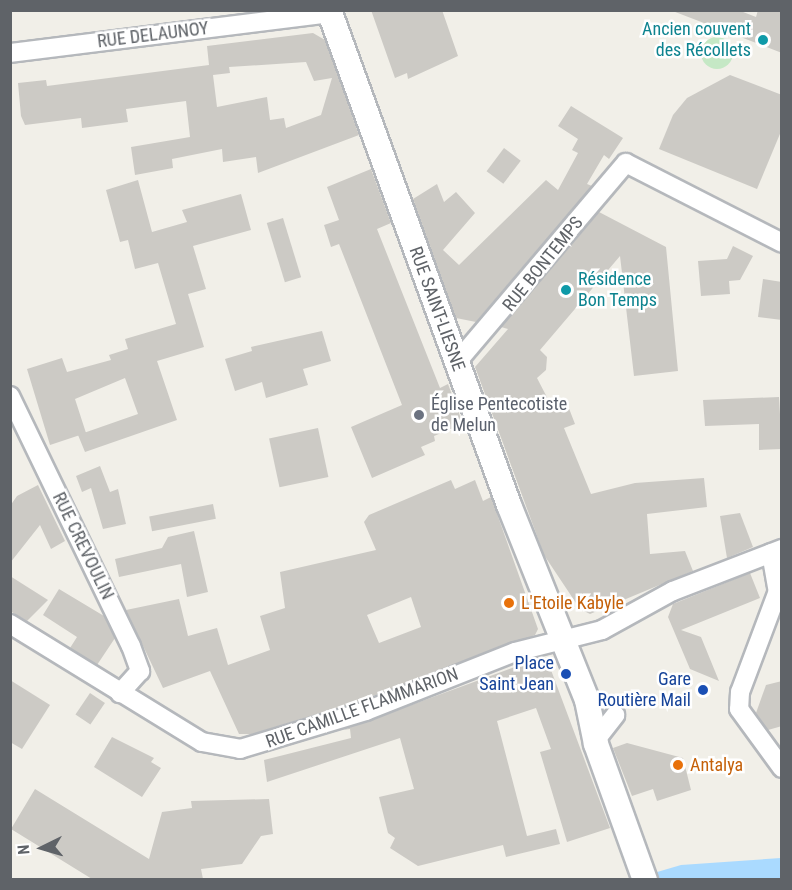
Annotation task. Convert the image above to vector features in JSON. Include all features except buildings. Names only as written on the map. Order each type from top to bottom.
[{"type":"main road","name":"RUE SAINT-LIESNE","points":[[330,12],[457,362],[587,700],[595,741],[642,873]]},
{"type":"street","name":"RUE DELAUNOY","points":[[10,53],[330,12]]},
{"type":"street","name":"RUE BONTEMPS","points":[[457,362],[626,163],[775,240]]},
{"type":"street","name":"RUE CREVOULIN","points":[[10,396],[131,646],[140,671],[120,693]]},
{"type":"street","name":"RUE CAMILLE FLAMMARION","points":[[10,624],[202,742],[240,749],[267,745],[515,652],[564,641],[635,615],[673,591],[776,551]]},
{"type":"street","points":[[776,551],[778,591],[740,692],[740,709],[782,768]]},
{"type":"street","points":[[595,741],[615,715]]},
{"type":"green space","points":[[717,37],[728,42],[733,53],[728,64],[717,69],[706,64],[701,53],[706,42]]},
{"type":"water","points":[[781,858],[781,879],[630,880],[681,865]]},
{"type":"place","name":"Ancien couvent des Récollets","points":[[763,40]]},
{"type":"place","name":"Résidence Bon Temps","points":[[566,290]]},
{"type":"place","name":"Église Pentecotiste de Melun","points":[[419,415]]},
{"type":"place","name":"L'Etoile Kabyle","points":[[509,603]]},
{"type":"place","name":"Place Saint Jean","points":[[566,674]]},
{"type":"place","name":"Gare Routière Mail","points":[[703,690]]},
{"type":"place","name":"Antalya","points":[[678,765]]}]
